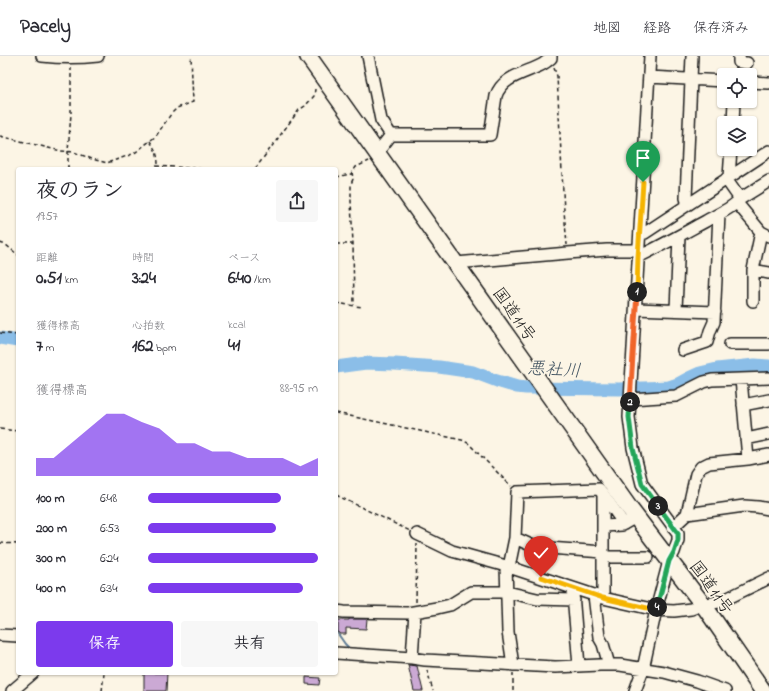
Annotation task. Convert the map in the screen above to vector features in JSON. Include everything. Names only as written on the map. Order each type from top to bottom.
[{"type":"highway","name":"国道11号","points":[[308,56],[384,144]]},
{"type":"highway","name":"国道11号","points":[[320,56],[384,144],[461,263],[543,378],[637,503],[672,557],[706,604],[769,684]]},
{"type":"highway","name":"国道11号","points":[[555,394],[630,521],[672,557]]},
{"type":"highway","name":"国道11号","points":[[706,604],[763,691]]},
{"type":"street","points":[[42,56],[58,58],[98,56]]},
{"type":"street","points":[[368,56],[381,120],[384,144],[490,135],[496,96],[501,86],[515,76],[543,64],[551,57]]},
{"type":"street","points":[[635,691],[643,669],[656,610],[678,540],[678,533],[642,484],[633,448],[629,417],[650,77],[650,56]]},
{"type":"street","points":[[688,204],[686,198],[692,56]]},
{"type":"street","points":[[650,77],[717,81]]},
{"type":"street","points":[[757,82],[769,83]]},
{"type":"street","points":[[640,234],[645,233],[769,151]]},
{"type":"street","points":[[730,156],[728,178],[739,201],[765,234],[754,270],[753,301]]},
{"type":"street","points":[[461,263],[607,250],[638,253],[679,236],[766,186]]},
{"type":"street","points":[[683,350],[707,342],[714,322],[719,214]]},
{"type":"street","points":[[676,310],[679,236]]},
{"type":"street","points":[[754,270],[769,273]]},
{"type":"street","points":[[636,309],[715,312]]},
{"type":"street","points":[[730,344],[769,346]]},
{"type":"street","points":[[630,392],[676,396],[704,382],[712,380],[769,378]]},
{"type":"street","points":[[741,379],[748,459]]},
{"type":"street","points":[[743,405],[769,400]]},
{"type":"street","points":[[746,439],[769,434]]},
{"type":"street","points":[[674,527],[687,514],[696,474],[701,467],[709,463],[769,455]]},
{"type":"street","points":[[513,665],[508,632],[507,566],[515,538],[517,492],[599,488],[630,521],[622,525],[603,526]]},
{"type":"street","points":[[603,494],[603,554],[598,596],[600,637],[609,665]]},
{"type":"street","points":[[687,514],[744,506],[769,509]]},
{"type":"street","points":[[417,534],[452,551],[507,566],[598,596],[656,610],[674,611],[691,609],[706,604],[720,602],[769,578]]},
{"type":"street","points":[[515,538],[535,547],[648,557]]},
{"type":"street","points":[[572,588],[579,666]]},
{"type":"street","points":[[338,611],[415,612],[450,605],[471,592],[507,592],[537,599],[574,600]]},
{"type":"street","points":[[412,658],[415,612]]},
{"type":"street","points":[[0,635],[16,636]]},
{"type":"street","points":[[338,653],[425,660],[555,667],[620,665],[664,672],[725,691]]},
{"type":"street","points":[[12,691],[31,675]]},
{"type":"path","points":[[0,137],[61,151],[74,152],[102,163],[108,163],[130,155],[156,136],[177,108],[193,102],[191,56]]},
{"type":"path","points":[[551,57],[557,76],[564,211],[568,253]]},
{"type":"path","points":[[68,167],[71,114],[71,58]]},
{"type":"path","points":[[256,167],[299,110],[314,96],[315,89]]},
{"type":"path","points":[[150,141],[158,157],[157,166],[173,167]]},
{"type":"path","points":[[338,177],[351,174],[356,167],[369,161],[384,144]]},
{"type":"path","points":[[352,172],[353,179],[351,184],[351,201],[354,305]]},
{"type":"path","points":[[0,243],[6,245],[16,254]]},
{"type":"path","points":[[338,244],[353,244]]},
{"type":"path","points":[[338,303],[362,306]]},
{"type":"path","points":[[0,333],[16,335]]},
{"type":"path","points":[[338,413],[462,440],[468,443],[517,492]]},
{"type":"path","points":[[0,428],[16,431]]},
{"type":"path","points":[[338,496],[417,534],[415,612]]},
{"type":"path","points":[[0,542],[16,544]]},
{"type":"path","points":[[425,660],[434,691]]},
{"type":"path","points":[[513,665],[513,691]]},
{"type":"path","points":[[102,691],[104,675]]},
{"type":"building","points":[[367,619],[366,629],[346,628],[346,634],[340,634],[338,632],[338,620]]},
{"type":"building","points":[[408,665],[417,666],[423,691],[414,691]]},
{"type":"building","points":[[144,675],[167,675],[166,691],[144,691]]},
{"type":"building","points":[[306,677],[320,678],[319,685],[306,684]]},
{"type":"waterway","name":"悪社川","points":[[0,338],[16,341]]},
{"type":"waterway","name":"悪社川","points":[[338,367],[366,363],[439,367],[473,372],[517,387],[619,389],[669,387],[700,373],[717,369],[755,365],[769,366]]},
{"type":"waterway","points":[[338,634],[350,649]]},
{"type":"route","points":[[541,577],[603,598],[656,610],[669,561],[678,540],[678,533],[642,484],[633,448],[629,417],[643,182]]}]
